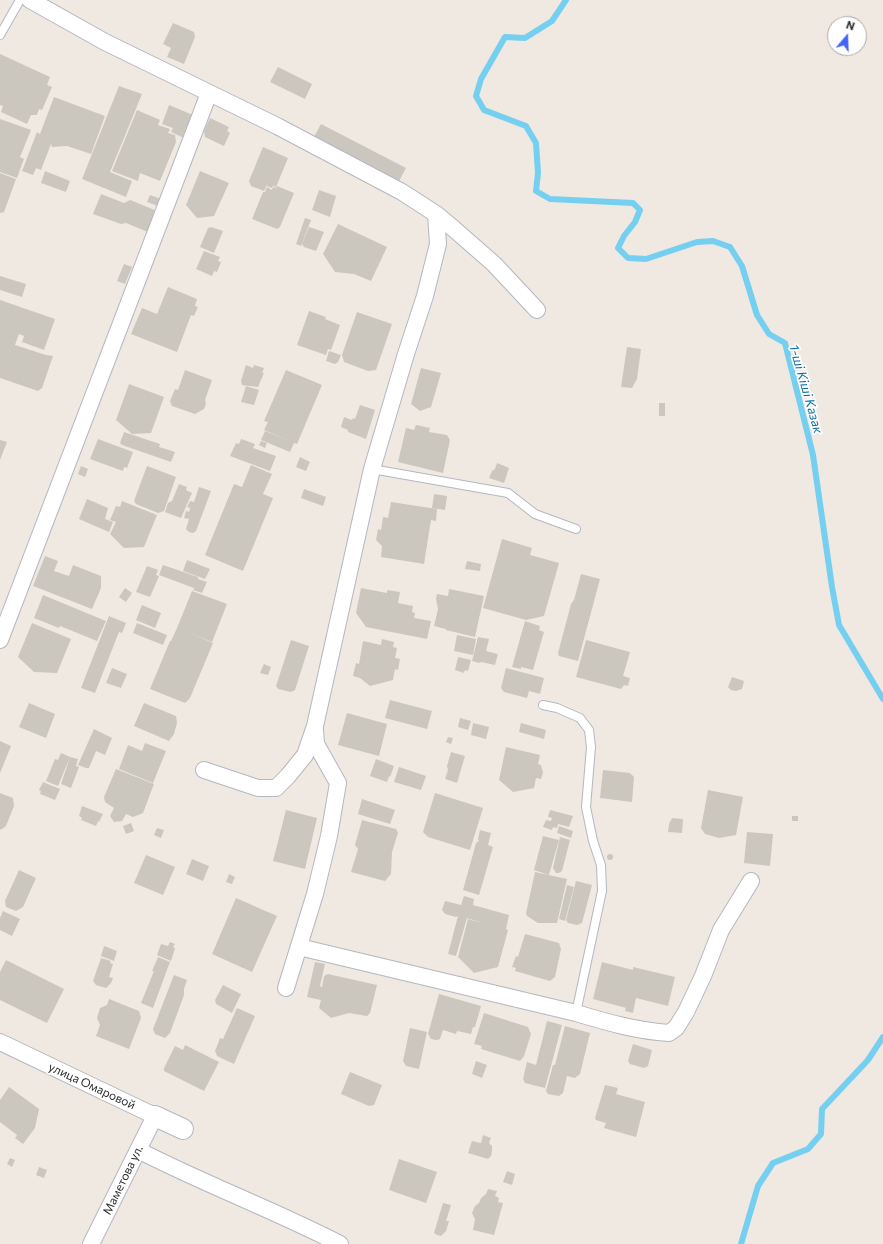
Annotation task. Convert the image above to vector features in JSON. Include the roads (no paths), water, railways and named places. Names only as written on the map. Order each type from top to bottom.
[{"type":"street","points":[[30,0],[105,42],[277,126],[402,192],[436,214],[494,264],[537,310]]},
{"type":"street","points":[[0,640],[210,93]]},
{"type":"street","points":[[204,770],[258,788],[276,788],[305,755],[315,726],[372,469],[438,244],[436,214]]},
{"type":"street","points":[[286,988],[315,894],[329,836],[338,783],[316,744],[315,726]]},
{"type":"street","points":[[299,946],[576,1013],[603,1021],[661,1033],[669,1033],[676,1028],[686,1012],[721,930],[751,881]]},
{"type":"street","name":"улица Омаровой","points":[[0,1042],[183,1129]]},
{"type":"street","name":"Маметова ул.","points":[[91,1244],[155,1116]]},
{"type":"street","points":[[138,1150],[340,1244]]},
{"type":"lane","points":[[0,35],[20,0]]},
{"type":"lane","points":[[372,469],[508,492],[535,514],[576,529]]},
{"type":"lane","points":[[543,705],[557,708],[580,718],[589,730],[591,747],[586,807],[593,841],[601,865],[602,891],[576,1013]]},
{"type":"waterway","name":"1-ші Кіші Казак","points":[[566,0],[552,21],[525,38],[505,37],[481,79],[476,96],[484,110],[526,126],[536,143],[538,173],[536,191],[550,199],[633,203],[640,210],[635,222],[624,236],[618,248],[628,258],[646,259],[697,242],[713,241],[730,247],[742,266],[757,315],[769,334],[785,343],[813,455],[839,625],[883,699]]},
{"type":"waterway","name":"1-ші Кіші Казак","points":[[741,1244],[758,1186],[773,1163],[808,1149],[821,1134],[822,1109],[868,1060],[883,1037]]}]
